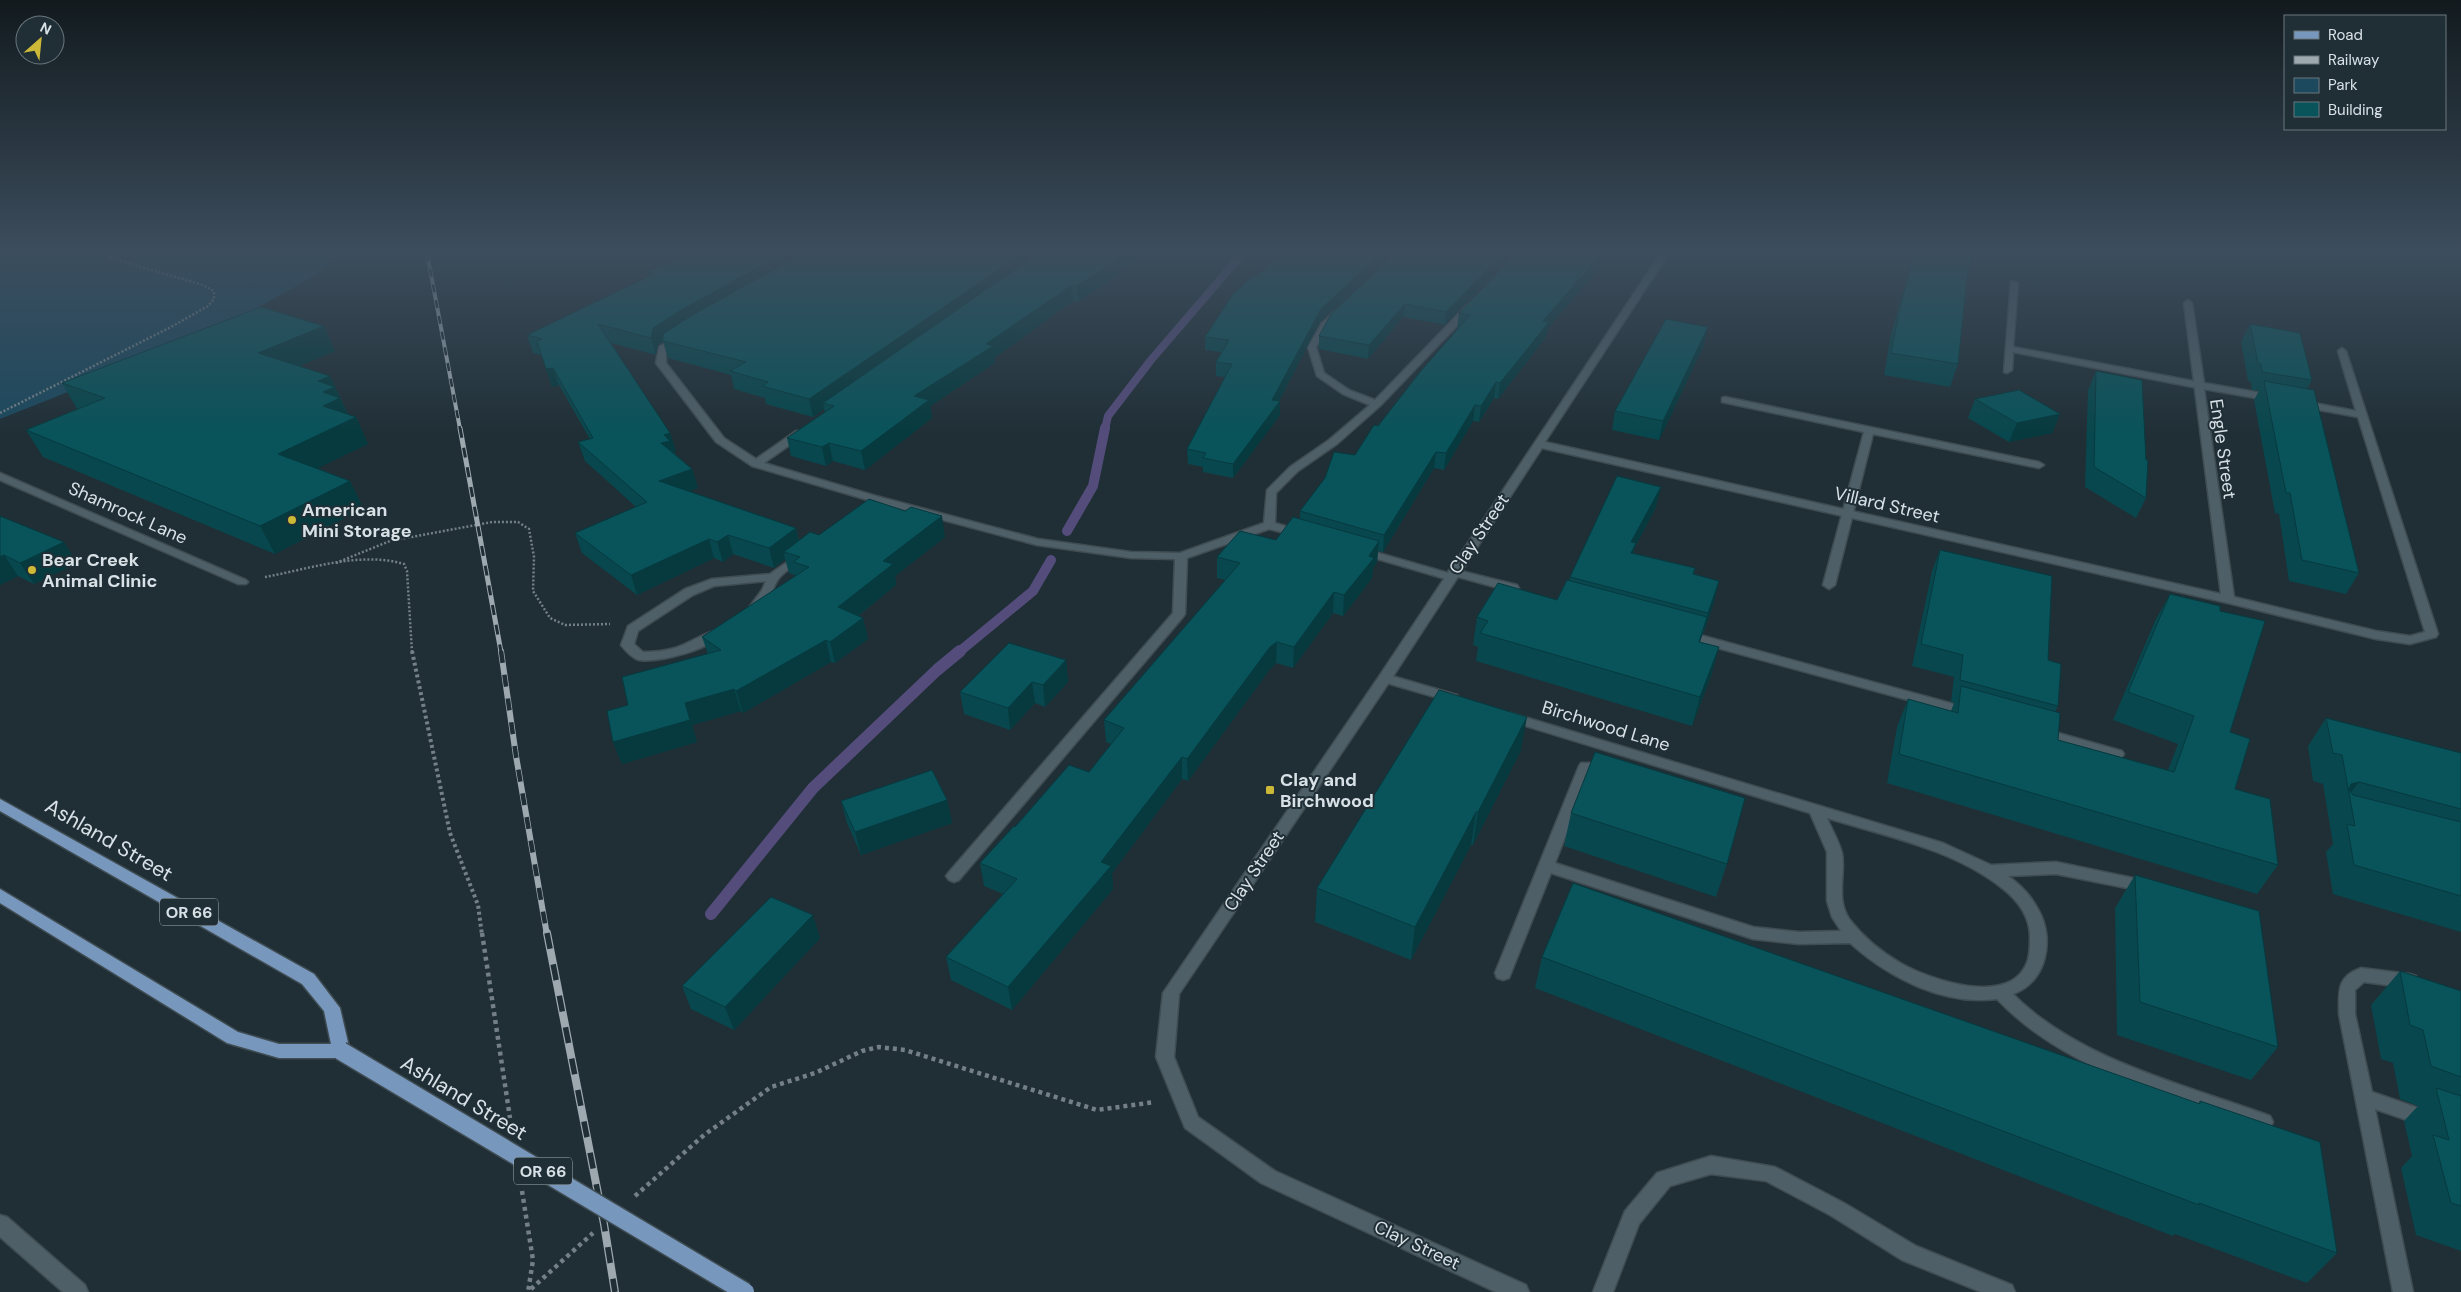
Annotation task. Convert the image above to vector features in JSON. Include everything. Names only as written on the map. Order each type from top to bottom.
[{"type":"main road","name":"Ashland Street","points":[[0,804],[308,979],[332,1008],[341,1051],[745,1292]]},
{"type":"main road","points":[[0,895],[233,1038],[279,1051],[341,1051]]},
{"type":"street","points":[[1337,313],[1324,325],[1312,346],[1320,374],[1346,392],[1377,404]]},
{"type":"street","points":[[1269,525],[1271,492],[1294,470],[1333,442],[1377,404],[1464,313]]},
{"type":"street","name":"Clay Street","points":[[1520,1292],[1268,1177],[1191,1122],[1165,1057],[1171,993],[1385,678],[1626,313]]},
{"type":"street","points":[[2007,370],[2012,313]]},
{"type":"street","name":"Engle Street","points":[[2189,313],[2228,599]]},
{"type":"street","points":[[683,334],[662,349],[661,363],[720,440],[756,464],[872,498],[1037,542],[1131,555],[1181,556],[1269,525],[1317,538]]},
{"type":"street","points":[[2009,349],[2362,414],[2342,351]]},
{"type":"street","points":[[1725,400],[2040,465]]},
{"type":"street","name":"Villard Street","points":[[1539,444],[2228,599],[2376,635],[2410,640],[2432,634],[2362,414]]},
{"type":"street","points":[[756,464],[805,430]]},
{"type":"street","points":[[1829,585],[1869,430]]},
{"type":"street","name":"Shamrock Lane","points":[[0,476],[242,582]]},
{"type":"street","points":[[857,510],[872,498]]},
{"type":"street","points":[[1345,546],[1530,593]]},
{"type":"street","points":[[773,577],[712,583],[688,592],[632,629],[627,645],[640,656],[665,656],[696,646],[756,608],[768,591],[773,577],[811,547]]},
{"type":"street","points":[[954,876],[1179,614],[1181,556]]},
{"type":"street","points":[[1675,632],[1982,717]]},
{"type":"street","points":[[1385,678],[1469,704]]},
{"type":"street","name":"Birchwood Lane","points":[[1497,712],[1938,847],[1991,872],[2023,899],[2036,918],[2041,936],[2036,963],[2029,976],[2016,986],[2000,991],[1974,993],[1931,984],[1888,966],[1852,937],[1836,907],[1834,851],[1816,810]]},
{"type":"street","points":[[2031,730],[2117,754]]},
{"type":"street","points":[[1503,973],[1586,766]]},
{"type":"street","points":[[1547,866],[1753,933],[1799,938],[1852,937]]},
{"type":"street","points":[[1991,872],[2056,868],[2161,890]]},
{"type":"street","points":[[2403,1292],[2346,1014],[2347,987],[2361,975],[2424,984]]},
{"type":"street","points":[[2000,991],[2032,1022],[2070,1045],[2129,1072],[2264,1122]]},
{"type":"street","points":[[2363,1097],[2443,1124]]},
{"type":"street","points":[[1604,1292],[1632,1218],[1664,1179],[1711,1165],[1768,1173],[1837,1209],[1909,1253],[2005,1292]]},
{"type":"street","points":[[0,1224],[74,1291]]},
{"type":"path","points":[[0,413],[195,313]]},
{"type":"path","points":[[331,565],[375,546],[401,538],[492,522],[518,522],[529,528],[534,557],[533,591],[550,618],[556,623],[574,626],[643,622]]},
{"type":"path","points":[[242,582],[331,565],[386,559],[404,564],[407,571],[413,661],[450,833],[478,905],[511,1124]]},
{"type":"path","points":[[632,1198],[704,1135],[771,1087],[815,1073],[862,1051],[879,1047],[905,1050],[1097,1110],[1181,1098]]},
{"type":"path","points":[[520,1182],[532,1260],[529,1291]]},
{"type":"path","points":[[529,1291],[597,1230]]},
{"type":"green space","points":[[0,313],[248,313],[204,338],[0,419]]},
{"type":"building","points":[[245,313],[282,313],[324,326],[258,353],[330,376],[318,381],[335,387],[323,392],[340,398],[323,406],[356,417],[278,454],[350,481],[260,526],[26,430],[105,398],[62,383]]},
{"type":"building","points":[[572,313],[676,313],[653,328],[651,338],[598,324],[670,433],[664,435],[670,441],[661,443],[692,469],[659,481],[796,528],[769,548],[728,535],[717,542],[709,539],[631,575],[575,533],[647,502],[578,442],[593,438],[553,368],[546,369],[537,341],[542,339],[527,335]]},
{"type":"building","points":[[696,313],[935,313],[809,399],[762,386],[768,382],[730,371],[746,362],[663,341],[663,334]]},
{"type":"building","points":[[952,313],[1031,313],[986,344],[993,346],[914,396],[929,400],[861,451],[829,443],[822,447],[787,438],[834,406],[823,403]]},
{"type":"building","points":[[1220,313],[1319,313],[1272,400],[1280,401],[1233,464],[1203,458],[1206,453],[1187,449],[1232,364],[1216,362],[1229,340],[1205,337]]},
{"type":"building","points":[[1397,313],[1369,345],[1319,336],[1331,314]]},
{"type":"building","points":[[1461,313],[1550,313],[1543,321],[1549,322],[1500,383],[1496,382],[1481,406],[1475,405],[1446,453],[1436,452],[1384,535],[1300,511],[1325,478],[1334,452],[1355,455],[1374,425],[1378,426],[1420,372],[1470,315]]},
{"type":"building","points":[[1899,313],[1963,313],[1958,364],[1891,353]]},
{"type":"building","points":[[1666,319],[1708,327],[1663,421],[1615,411]]},
{"type":"building","points":[[2250,324],[2300,333],[2312,380],[2262,372],[2261,364],[2258,363]]},
{"type":"building","points":[[2096,371],[2142,380],[2146,460],[2148,460],[2146,498],[2094,467]]},
{"type":"building","points":[[2264,381],[2314,390],[2359,573],[2302,560],[2290,493],[2286,493]]},
{"type":"building","points":[[2019,390],[2060,414],[2017,423],[1975,399]]},
{"type":"building","points":[[1617,476],[1661,487],[1631,542],[1636,543],[1631,553],[1695,568],[1693,574],[1719,581],[1708,613],[1570,577]]},
{"type":"building","points":[[869,499],[905,511],[911,507],[942,516],[883,561],[893,564],[838,607],[863,618],[830,642],[826,640],[736,691],[734,689],[685,703],[690,720],[613,742],[607,711],[628,705],[622,677],[721,650],[702,637],[809,567],[793,562],[800,557],[784,552],[810,532],[819,535]]},
{"type":"building","points":[[0,516],[64,542],[20,563],[4,555],[0,557]]},
{"type":"building","points":[[1293,517],[1379,541],[1369,556],[1374,558],[1344,595],[1334,592],[1294,647],[1277,642],[1270,647],[1187,759],[1182,757],[1101,862],[1111,866],[1008,987],[946,957],[1017,879],[980,863],[1015,827],[1069,765],[1089,772],[1124,728],[1104,720],[1240,563],[1217,557],[1240,531],[1276,540]]},
{"type":"building","points":[[1940,550],[2052,576],[2048,660],[2061,664],[2058,706],[1960,680],[1963,655],[1921,644]]},
{"type":"building","points":[[1567,580],[1707,617],[1699,642],[1719,647],[1700,697],[1480,633],[1488,621],[1477,617],[1498,583],[1557,600]]},
{"type":"building","points":[[2170,594],[2220,606],[2220,611],[2265,621],[2230,732],[2250,739],[2235,789],[2270,799],[2278,865],[1899,754],[1908,699],[1958,713],[1961,686],[2060,713],[2058,740],[2174,772],[2194,716],[2128,692]]},
{"type":"building","points":[[1009,643],[1066,660],[1043,685],[1032,682],[1008,708],[960,692]]},
{"type":"building","points":[[1439,690],[1527,717],[1415,927],[1317,888]]},
{"type":"building","points":[[2326,718],[2461,753],[2461,809],[2359,782],[2351,784],[2349,790],[2353,795],[2461,822],[2461,896],[2354,865],[2347,824],[2355,826],[2342,755],[2333,753]]},
{"type":"building","points":[[1595,752],[1745,798],[1727,864],[1571,813]]},
{"type":"building","points":[[932,770],[947,800],[855,832],[841,801]]},
{"type":"building","points":[[2135,875],[2259,911],[2278,1047],[2140,1002]]},
{"type":"building","points":[[1573,883],[2200,1104],[2200,1101],[2320,1142],[2337,1253],[2199,1203],[2199,1205],[1542,957]]},
{"type":"building","points":[[771,897],[813,915],[725,1007],[682,986]]},
{"type":"building","points":[[2400,971],[2461,991],[2461,1077],[2431,1066],[2423,1030],[2410,1025]]},
{"type":"building","points":[[2436,1088],[2461,1096],[2461,1206],[2451,1203],[2433,1135],[2449,1140]]},
{"type":"waterway","points":[[1105,429],[1108,416],[1151,360],[1191,313]]},
{"type":"waterway","points":[[1067,531],[1093,486],[1105,428]]},
{"type":"waterway","points":[[959,652],[1033,591],[1051,560]]},
{"type":"waterway","points":[[711,914],[813,788],[937,670],[960,651]]},
{"type":"railway","points":[[438,313],[460,429]]},
{"type":"railway","points":[[460,428],[501,652]]},
{"type":"railway","points":[[501,651],[516,756],[547,935]]},
{"type":"railway","points":[[547,933],[604,1224],[615,1292]]},
{"type":"place","name":"American Mini Storage","points":[[292,520]]},
{"type":"place","name":"Bear Creek Animal Clinic","points":[[32,570]]},
{"type":"place","name":"Clay and Birchwood","points":[[1270,790]]}]
